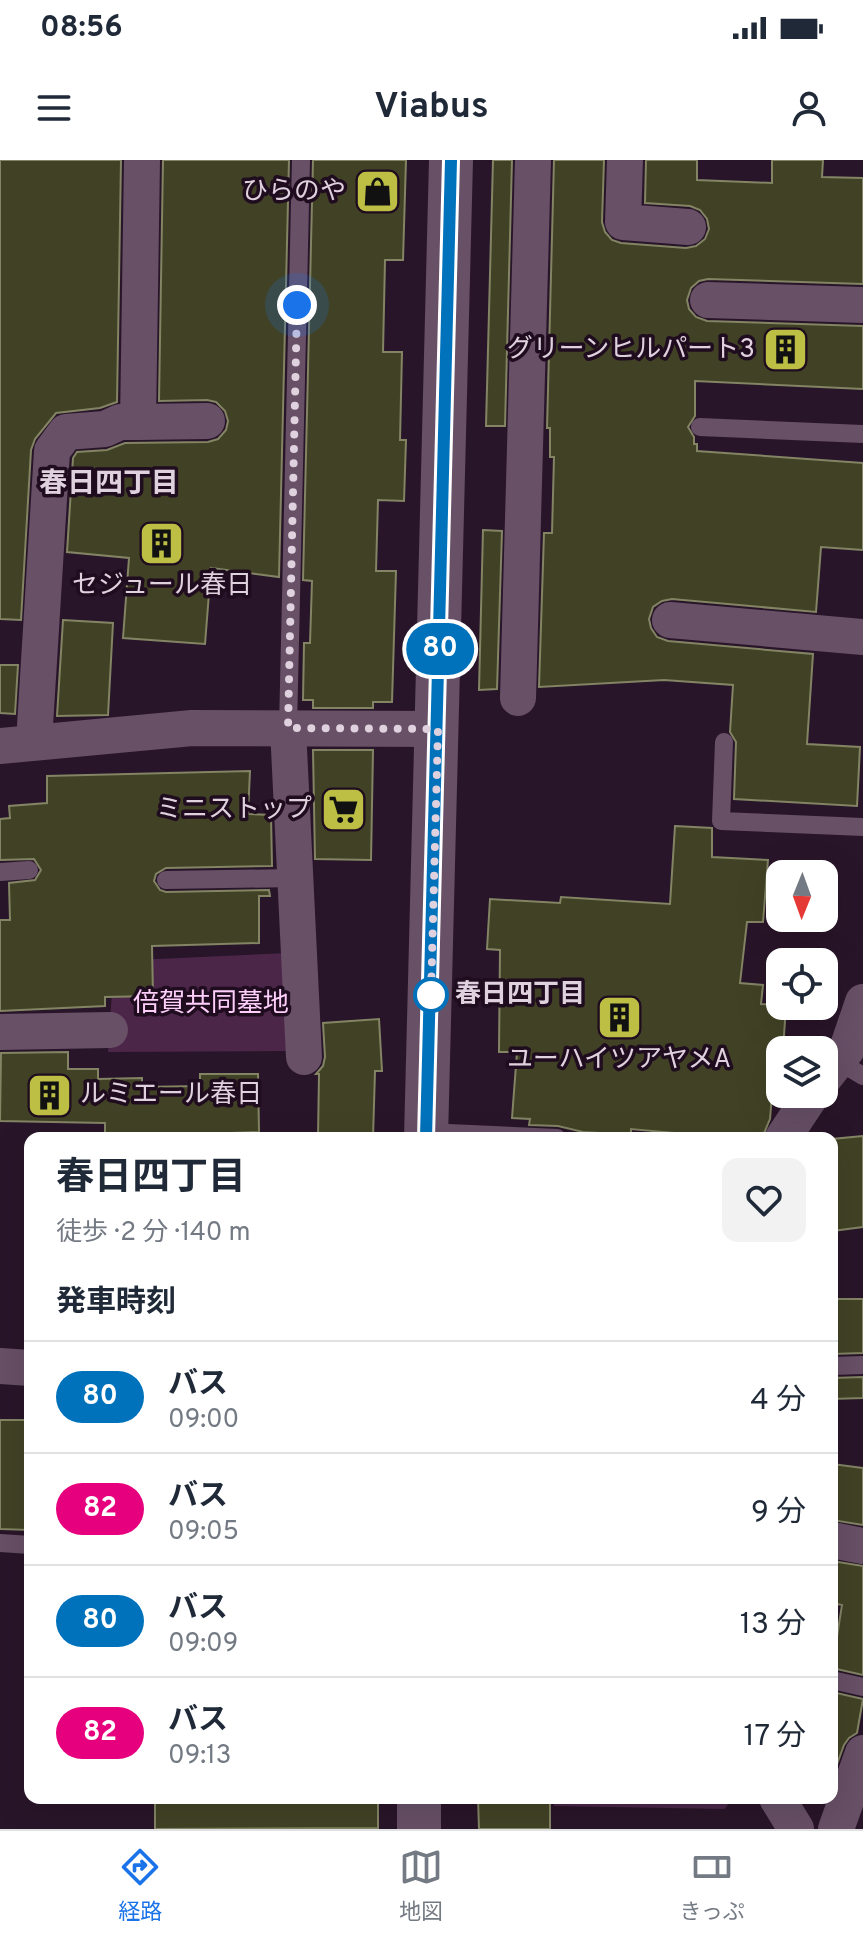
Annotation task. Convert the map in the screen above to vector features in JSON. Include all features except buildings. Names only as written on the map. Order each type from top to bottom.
[{"type":"street","points":[[138,422],[142,160]]},
{"type":"street","points":[[426,1132],[451,160]]},
{"type":"street","points":[[518,698],[533,160]]},
{"type":"street","points":[[625,160],[623,222],[688,227]]},
{"type":"street","points":[[708,300],[863,305]]},
{"type":"street","points":[[207,421],[120,422],[105,429],[66,432],[52,451],[17,744],[192,728],[438,729]]},
{"type":"street","points":[[670,620],[863,637]]},
{"type":"street","points":[[288,728],[304,1057]]},
{"type":"street","points":[[842,1071],[863,1002]]},
{"type":"street","points":[[0,1032],[110,1030]]},
{"type":"street","points":[[787,1132],[803,1108]]},
{"type":"street","points":[[0,1366],[24,1368]]},
{"type":"street","points":[[838,1541],[863,1546]]},
{"type":"street","points":[[836,1829],[863,1753]]},
{"type":"street","points":[[419,1804],[419,1829]]},
{"type":"street","points":[[781,1804],[796,1829]]},
{"type":"lane","points":[[288,728],[301,160]]},
{"type":"lane","points":[[700,427],[863,434]]},
{"type":"lane","points":[[724,742],[721,821],[863,827]]},
{"type":"lane","points":[[0,872],[29,870]]},
{"type":"lane","points":[[166,880],[295,878]]},
{"type":"lane","points":[[838,1366],[863,1365]]},
{"type":"lane","points":[[0,1543],[24,1545]]},
{"type":"lane","points":[[838,1681],[863,1687]]},
{"type":"green space","name":"倍賀共同墓地","points":[[289,953],[293,1051],[108,1052],[114,961]]},
{"type":"green space","points":[[554,1804],[728,1804],[725,1809]]},
{"type":"bus line","name":"80","points":[[426,1132],[451,160]]},
{"type":"place","name":"ひらのや","points":[[377,192]]},
{"type":"place","name":"グリーンヒルパート3","points":[[786,350]]},
{"type":"place","name":"セジュール春日","points":[[162,543]]},
{"type":"place","name":"ミニストップ","points":[[343,810]]},
{"type":"place","name":"春日四丁目","points":[[431,995]]},
{"type":"place","name":"ユーハイツアヤメA","points":[[619,1017]]},
{"type":"place","name":"ルミエール春日","points":[[49,1095]]},
{"type":"district","name":"春日四丁目","points":[[109,485]]},
{"type":"route","points":[[297,305],[288,728],[438,729],[431,995]]}]
